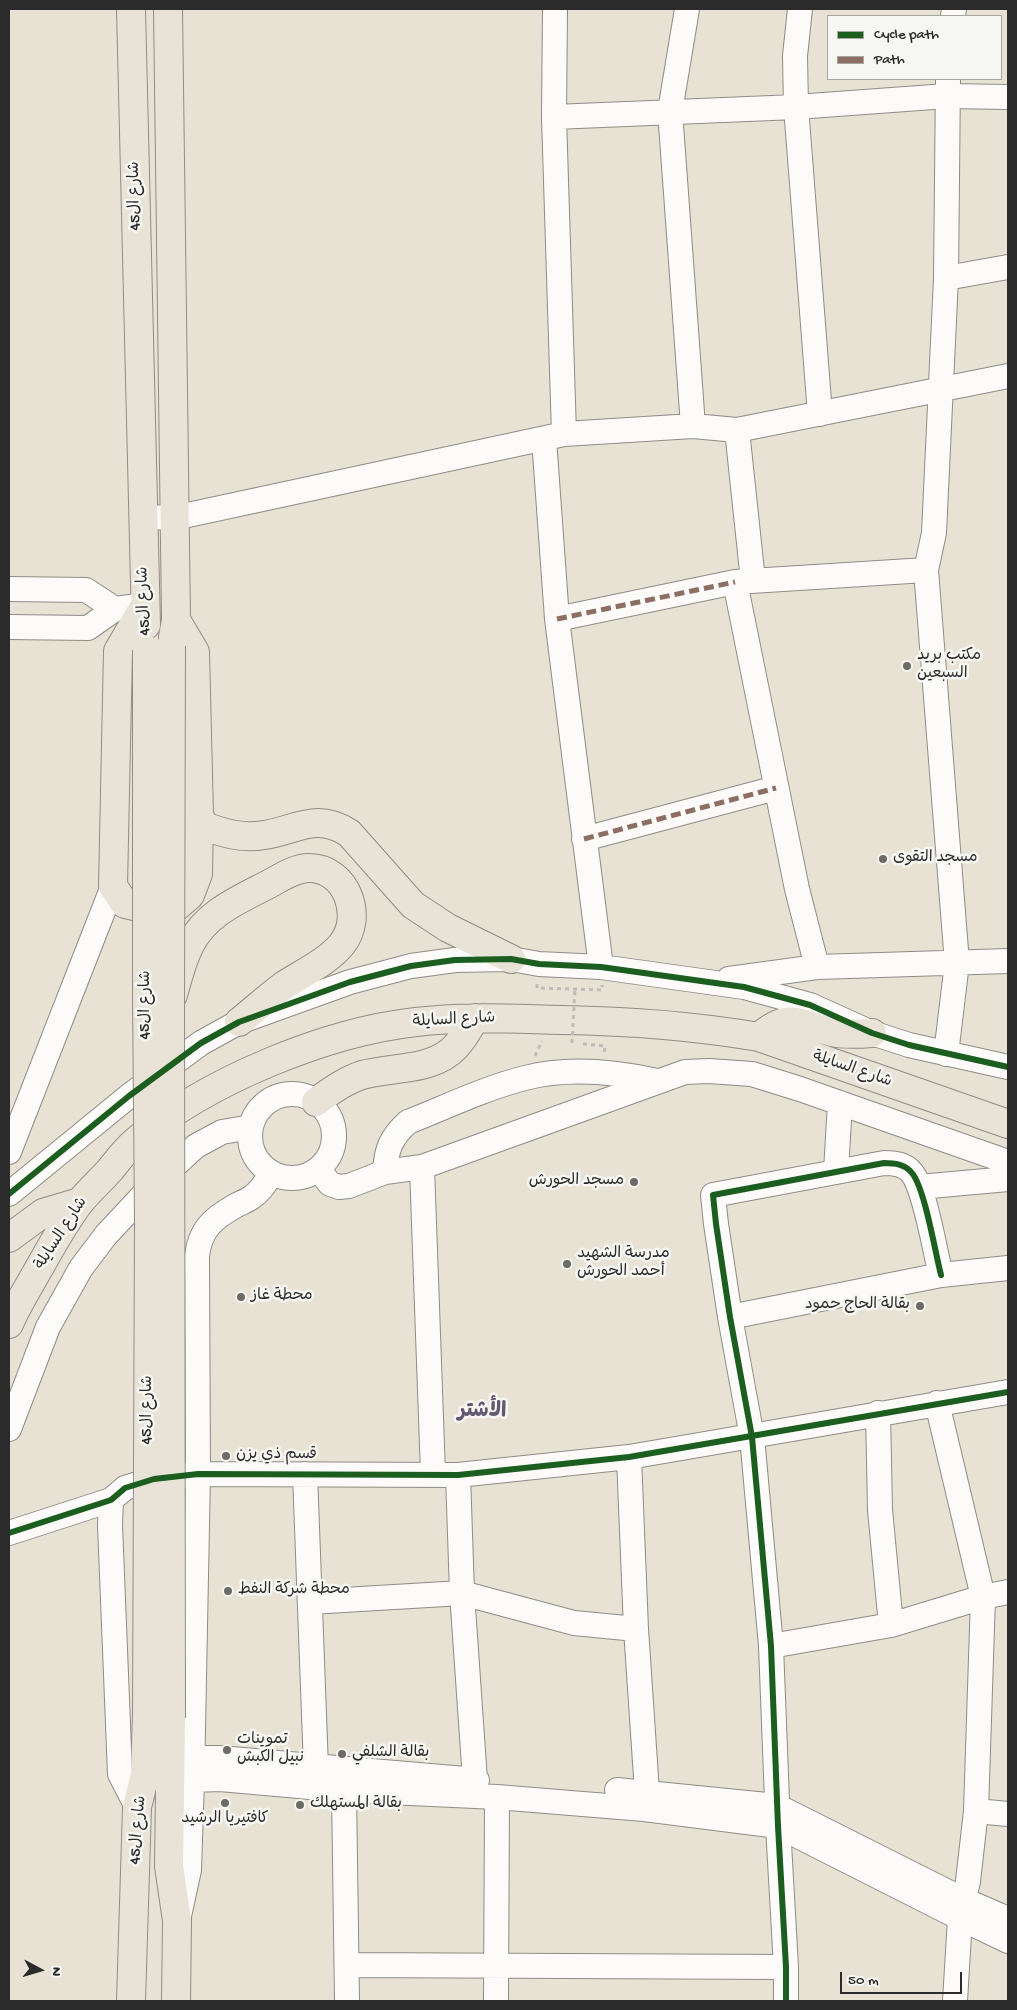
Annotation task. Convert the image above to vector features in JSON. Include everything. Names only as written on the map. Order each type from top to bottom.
[{"type":"main road","name":"شارع ال45","points":[[131,9],[145,606],[165,638],[170,1006],[159,1716],[137,1807],[132,2001]]},
{"type":"main road","name":"شارع ال45","points":[[168,9],[174,518],[165,638],[147,1006],[149,1279],[159,1716],[168,1866],[178,1921],[176,2001]]},
{"type":"main road","points":[[145,606],[118,651],[113,886],[125,904],[150,910],[176,907],[190,895],[198,874],[200,815],[195,652],[165,638]]},
{"type":"main road","points":[[200,815],[204,826],[232,835],[264,835],[308,823],[319,822],[339,827],[348,833],[413,905],[448,928],[511,959]]},
{"type":"main road","points":[[170,1006],[191,943],[203,926],[215,915],[233,902],[297,870],[319,869],[330,874],[342,886],[351,901],[352,912],[348,935],[342,945],[334,953],[281,987],[239,1022]]},
{"type":"main road","points":[[316,1102],[358,1076],[425,1064],[449,1053],[458,1044],[476,1018]]},
{"type":"main road","name":"شارع السايلة","points":[[9,1324],[56,1238],[80,1202],[134,1143],[166,1117],[213,1090],[270,1063],[328,1041],[383,1028],[414,1022],[476,1018],[623,1022],[691,1027],[759,1037],[1008,1124]]},
{"type":"main road","points":[[759,1037],[771,1026],[791,1021],[846,1034],[872,1033]]},
{"type":"main road","points":[[9,1238],[43,1213],[80,1202]]},
{"type":"street","points":[[555,9],[554,436],[557,619],[602,979]]},
{"type":"street","points":[[687,9],[670,111],[693,426]]},
{"type":"street","points":[[800,9],[795,56],[796,106],[820,414]]},
{"type":"street","points":[[554,117],[796,106],[948,88],[1008,98]]},
{"type":"street","points":[[946,1054],[957,963],[926,570],[934,533],[946,278],[948,88]]},
{"type":"street","points":[[946,278],[1008,267]]},
{"type":"street","points":[[144,518],[174,518],[554,436],[693,426],[737,430],[1008,376]]},
{"type":"street","points":[[737,430],[744,582],[776,788],[797,889],[817,966]]},
{"type":"street","points":[[557,619],[744,582],[926,570]]},
{"type":"street","points":[[9,590],[86,590],[114,609]]},
{"type":"street","points":[[9,627],[88,628],[114,609],[145,606]]},
{"type":"street","points":[[584,839],[776,788]]},
{"type":"street","points":[[9,1152],[113,886]]},
{"type":"street","points":[[9,1194],[182,1055],[239,1022],[350,982],[411,966],[455,960],[511,959],[602,979],[710,982],[744,987],[810,1005],[872,1033],[909,1046],[1008,1067]]},
{"type":"street","points":[[710,982],[817,966],[1008,961]]},
{"type":"street","points":[[385,1172],[386,1155],[390,1142],[408,1122],[526,1077],[562,1072],[633,1076],[658,1081]]},
{"type":"street","points":[[318,1169],[330,1184],[339,1187],[349,1186],[385,1172],[422,1166],[685,1072],[752,1074],[1008,1162]]},
{"type":"street","points":[[294,1094],[316,1102],[328,1116],[334,1135],[330,1154],[318,1169],[308,1176],[283,1178],[272,1174],[256,1158],[250,1137],[251,1127],[256,1116],[262,1107],[282,1096],[294,1094]]},
{"type":"street","points":[[836,1171],[840,1103]]},
{"type":"street","points":[[9,1429],[48,1328],[81,1268],[106,1235],[196,1146],[222,1132],[251,1127]]},
{"type":"street","points":[[786,2001],[771,1646],[752,1437],[730,1317],[713,1195],[836,1171],[884,1163],[898,1163],[912,1172],[919,1187],[941,1275]]},
{"type":"street","points":[[422,1166],[433,1474]]},
{"type":"street","points":[[178,1921],[189,1870],[192,1769],[198,1474],[197,1256],[199,1242],[205,1229],[216,1219],[251,1198],[262,1189],[272,1174]]},
{"type":"street","points":[[919,1187],[1008,1179]]},
{"type":"street","points":[[730,1317],[941,1275],[1008,1268]]},
{"type":"street","points":[[9,1533],[111,1500],[125,1488],[154,1479],[198,1474],[458,1475],[629,1457],[1008,1392]]},
{"type":"street","points":[[937,1403],[983,1597],[976,1811],[968,1881],[962,1909],[956,2001]]},
{"type":"street","points":[[878,1413],[880,1510],[892,1624]]},
{"type":"street","points":[[629,1457],[636,1629],[647,1792]]},
{"type":"street","points":[[306,1474],[316,1768]]},
{"type":"street","points":[[458,1475],[462,1593],[475,1780]]},
{"type":"street","points":[[111,1500],[110,1525],[120,1774],[137,1807]]},
{"type":"street","points":[[771,1646],[892,1624],[983,1597],[1008,1592]]},
{"type":"street","points":[[310,1602],[462,1593],[574,1623],[636,1629]]},
{"type":"street","points":[[192,1769],[219,1758],[316,1768],[647,1792],[777,1816],[962,1909],[1008,1941]]},
{"type":"street","points":[[192,1769],[220,1779],[344,1790],[497,1797],[777,1816]]},
{"type":"street","points":[[344,1790],[348,1965],[347,2001]]},
{"type":"street","points":[[496,2001],[497,1797]]},
{"type":"street","points":[[976,1811],[1008,1814]]},
{"type":"street","points":[[962,1909],[1008,1919]]},
{"type":"street","points":[[348,1965],[786,1967]]},
{"type":"path","points":[[537,988],[575,988],[602,979]]},
{"type":"path","points":[[572,1043],[575,988]]},
{"type":"marked path","points":[[557,619],[735,582]]},
{"type":"marked path","points":[[584,839],[776,788]]},
{"type":"cycle path","points":[[9,1194],[129,1096],[201,1043],[239,1022],[350,982],[411,966],[455,960],[511,959],[539,964],[601,967],[744,987],[810,1005],[872,1033],[909,1045],[1008,1067]]},
{"type":"cycle path","points":[[786,2001],[771,1646],[752,1437],[730,1317],[713,1195],[884,1163],[899,1165],[912,1173],[917,1181],[929,1221],[941,1275]]},
{"type":"cycle path","points":[[9,1533],[111,1500],[125,1488],[154,1479],[198,1474],[458,1475],[629,1457],[1008,1392]]},
{"type":"place","name":"مكتب بريد السبعين","points":[[907,666]]},
{"type":"place","name":"مسجد التقوى","points":[[883,859]]},
{"type":"place","name":"مسجد الحورش","points":[[634,1182]]},
{"type":"place","name":"مدرسة الشهيد أحمد الحورش","points":[[567,1264]]},
{"type":"place","name":"محطة غاز","points":[[241,1297]]},
{"type":"place","name":"بقالة الحاج حمود","points":[[920,1306]]},
{"type":"place","name":"قسم ذي يزن","points":[[226,1456]]},
{"type":"place","name":"محطة شركة النفط","points":[[228,1591]]},
{"type":"place","name":"تموينات نبيل الكبش","points":[[227,1750]]},
{"type":"place","name":"بقالة الشلفي","points":[[342,1754]]},
{"type":"place","name":"كافتيريا الرشيد","points":[[225,1803]]},
{"type":"place","name":"بقالة المستهلك","points":[[300,1805]]},
{"type":"district","name":"الأشتر","points":[[482,1413]]}]
